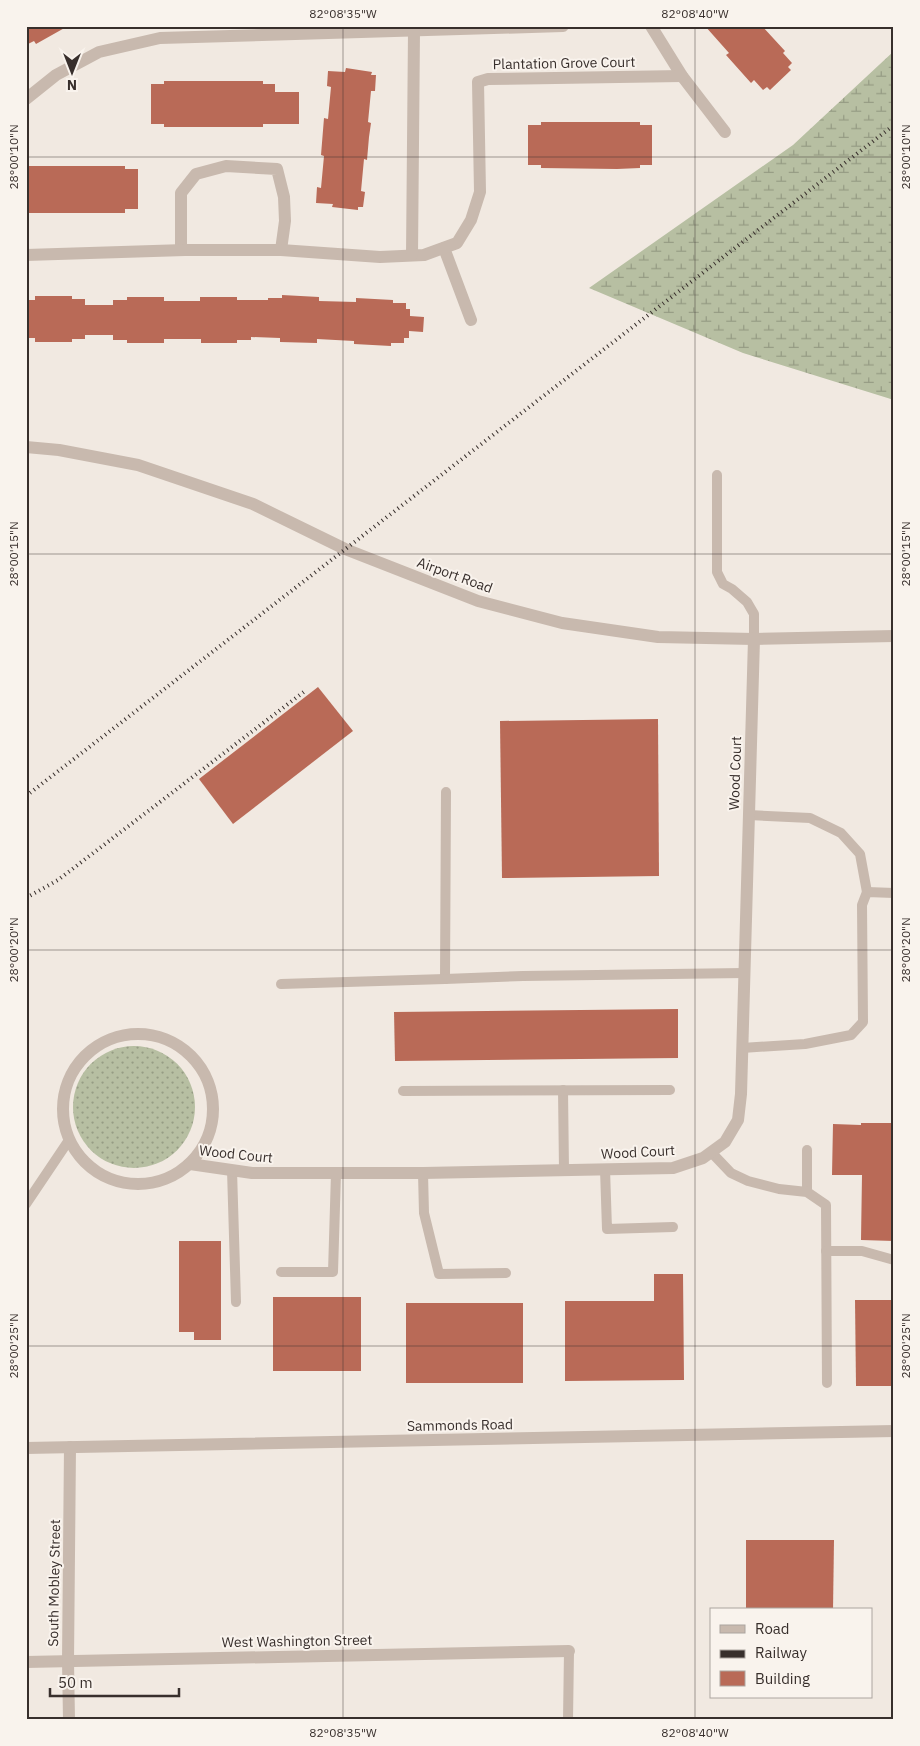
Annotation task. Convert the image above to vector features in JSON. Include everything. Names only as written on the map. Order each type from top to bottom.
[{"type":"street","points":[[26,99],[56,75],[99,52],[160,38],[563,26]]},
{"type":"street","points":[[651,26],[682,76],[725,132]]},
{"type":"street","points":[[412,256],[414,31]]},
{"type":"street","name":"Plantation Grove Court","points":[[26,255],[181,250],[281,250],[380,257],[424,255],[457,243],[471,220],[480,192],[478,82],[488,79],[682,76]]},
{"type":"street","points":[[181,250],[181,193],[196,174],[226,166],[277,169],[284,197],[285,222],[281,250]]},
{"type":"street","points":[[444,248],[471,320]]},
{"type":"street","name":"Airport Road","points":[[26,447],[59,450],[147,468],[253,504],[345,549],[478,601],[562,623],[658,637],[754,639],[894,636]]},
{"type":"street","name":"Wood Court","points":[[190,1164],[252,1173],[423,1173],[673,1168],[703,1158],[725,1142],[738,1120],[741,1094],[754,639]]},
{"type":"street","name":"Wood Court","points":[[140,1034],[164,1038],[186,1051],[203,1071],[212,1094],[213,1120],[205,1144],[190,1164],[170,1177],[147,1184],[123,1183],[101,1175],[82,1160],[69,1140],[62,1116],[64,1091],[74,1068],[92,1049],[114,1037],[140,1034]]},
{"type":"street","name":"Sammonds Road","points":[[26,1448],[894,1431]]},
{"type":"street","name":"South Mobley Street","points":[[69,1720],[70,1447]]},
{"type":"street","name":"West Washington Street","points":[[26,1662],[569,1651]]},
{"type":"lane","points":[[717,475],[716,572],[723,584],[747,602],[754,614],[754,639]]},
{"type":"lane","points":[[444,979],[446,792]]},
{"type":"lane","points":[[742,1048],[805,1044],[851,1035],[863,1022],[862,905],[867,892],[860,854],[841,833],[810,818],[749,815]]},
{"type":"lane","points":[[867,892],[894,893]]},
{"type":"lane","points":[[281,984],[523,976],[744,973]]},
{"type":"lane","points":[[563,1090],[564,1170]]},
{"type":"lane","points":[[404,1091],[670,1090]]},
{"type":"lane","points":[[26,1204],[69,1140]]},
{"type":"lane","points":[[807,1150],[807,1192]]},
{"type":"lane","points":[[712,1152],[731,1173],[748,1181],[779,1189],[807,1192],[826,1205],[827,1384]]},
{"type":"lane","points":[[605,1169],[607,1228],[674,1227]]},
{"type":"lane","points":[[232,1170],[236,1302]]},
{"type":"lane","points":[[281,1272],[333,1272],[336,1173]]},
{"type":"lane","points":[[423,1173],[424,1213],[439,1274],[506,1273]]},
{"type":"lane","points":[[826,1251],[862,1251],[894,1260]]},
{"type":"lane","points":[[568,1720],[569,1651]]},
{"type":"green space","points":[[894,51],[894,400],[743,353],[589,288],[793,145]]},
{"type":"green space","points":[[134,1046],[146,1047],[157,1051],[168,1056],[177,1064],[185,1073],[190,1084],[194,1095],[194,1119],[190,1130],[185,1141],[177,1150],[168,1158],[157,1163],[146,1167],[134,1168],[122,1167],[111,1163],[100,1158],[91,1150],[83,1141],[78,1130],[74,1119],[73,1107],[74,1095],[78,1084],[83,1073],[91,1064],[100,1056],[111,1051],[122,1047]]},
{"type":"building","points":[[26,26],[68,26],[36,44],[34,41],[26,45]]},
{"type":"building","points":[[705,26],[762,26],[785,51],[783,53],[792,63],[788,67],[791,70],[770,90],[767,87],[763,90],[754,80],[751,83],[726,55],[729,53]]},
{"type":"building","points":[[346,68],[372,72],[371,75],[376,75],[375,91],[371,91],[368,122],[371,123],[367,160],[364,159],[361,191],[365,192],[363,207],[358,207],[358,210],[332,207],[333,204],[316,203],[317,187],[321,188],[324,156],[321,155],[324,118],[328,119],[331,87],[327,86],[328,71],[345,72]]},
{"type":"building","points":[[164,81],[263,81],[263,84],[275,84],[275,92],[299,92],[299,124],[263,124],[263,127],[164,127],[164,124],[151,124],[151,84],[164,84]]},
{"type":"building","points":[[541,122],[640,122],[640,125],[652,125],[652,165],[640,165],[640,168],[617,169],[541,168],[541,165],[528,165],[528,125],[541,125]]},
{"type":"building","points":[[26,166],[125,166],[125,169],[138,169],[138,209],[125,209],[125,213],[26,213]]},
{"type":"building","points":[[282,295],[319,297],[319,301],[356,302],[356,298],[393,300],[393,303],[406,303],[406,309],[410,309],[410,316],[424,317],[423,332],[409,331],[409,338],[404,338],[404,343],[391,343],[391,346],[317,339],[317,343],[280,342],[280,338],[251,337],[251,340],[237,340],[237,343],[201,343],[201,339],[164,339],[164,343],[127,343],[127,340],[113,340],[113,335],[85,335],[85,339],[72,339],[72,342],[35,342],[35,338],[26,338],[26,300],[35,300],[35,296],[72,296],[72,299],[85,299],[85,305],[113,305],[113,300],[127,300],[127,297],[164,297],[164,301],[200,301],[200,297],[237,297],[237,300],[268,300],[268,298],[282,298]]},
{"type":"building","points":[[318,687],[353,731],[233,824],[199,779]]},
{"type":"building","points":[[658,719],[659,876],[502,878],[500,721]]},
{"type":"building","points":[[678,1009],[678,1058],[395,1061],[394,1012]]},
{"type":"building","points":[[861,1123],[894,1123],[894,1241],[861,1240],[862,1175],[832,1175],[833,1124],[861,1125]]},
{"type":"building","points":[[179,1241],[221,1241],[221,1340],[194,1340],[194,1332],[179,1332]]},
{"type":"building","points":[[654,1274],[683,1274],[684,1380],[565,1381],[565,1301],[654,1301]]},
{"type":"building","points":[[273,1297],[361,1297],[361,1371],[273,1371]]},
{"type":"building","points":[[855,1300],[894,1300],[894,1386],[856,1386]]},
{"type":"building","points":[[406,1303],[523,1303],[523,1383],[406,1383]]},
{"type":"building","points":[[746,1540],[834,1540],[833,1608],[746,1608]]},
{"type":"railway","points":[[26,796],[894,125]]},
{"type":"railway","points":[[26,898],[58,880],[305,691]]}]
